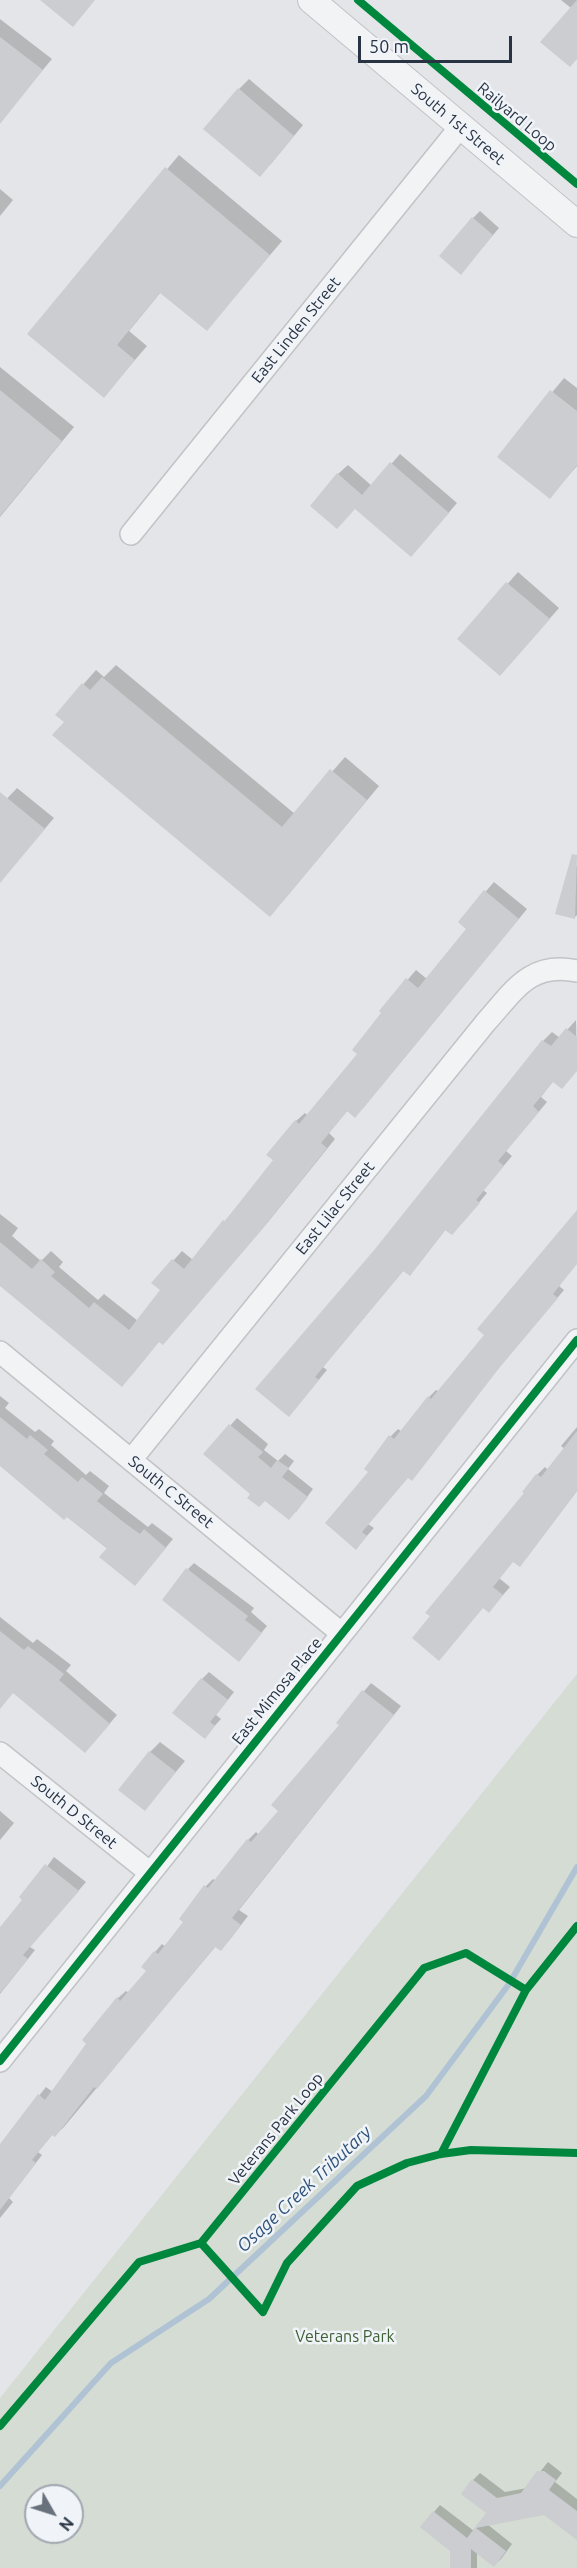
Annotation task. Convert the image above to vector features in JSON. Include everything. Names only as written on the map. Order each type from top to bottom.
[{"type":"street","name":"South 1st Street","points":[[311,0],[577,224]]},
{"type":"street","name":"East Linden Street","points":[[131,534],[461,126]]},
{"type":"street","name":"East Lilac Street","points":[[131,1460],[486,1022],[525,980],[549,968],[577,971]]},
{"type":"street","name":"East Mimosa Place","points":[[0,2061],[577,1340]]},
{"type":"street","name":"South C Street","points":[[0,1352],[341,1633]]},
{"type":"street","name":"South D Street","points":[[0,1753],[149,1872]]},
{"type":"green space","name":"Veterans Park","points":[[577,1674],[577,2568],[0,2568],[0,2398]]},
{"type":"building","points":[[40,0],[95,0],[73,27]]},
{"type":"building","points":[[577,0],[577,59],[570,67],[540,42]]},
{"type":"building","points":[[0,37],[43,70],[0,124]]},
{"type":"building","points":[[238,88],[294,136],[260,177],[203,129]]},
{"type":"building","points":[[165,167],[270,255],[207,331],[160,293],[117,345],[135,360],[104,398],[27,334]]},
{"type":"building","points":[[472,217],[493,235],[461,275],[439,256]]},
{"type":"building","points":[[0,390],[62,441],[0,516]]},
{"type":"building","points":[[550,390],[577,411],[577,465],[550,499],[497,457]]},
{"type":"building","points":[[390,462],[449,513],[411,557],[355,509],[337,529],[310,506],[337,473],[362,495]]},
{"type":"building","points":[[506,582],[550,619],[500,676],[457,639]]},
{"type":"building","points":[[102,677],[282,827],[330,769],[367,800],[270,917],[52,735],[64,722],[55,715],[82,683],[90,690]]},
{"type":"building","points":[[0,792],[45,829],[0,883]]},
{"type":"building","points":[[572,854],[577,855],[575,919],[555,914]]},
{"type":"building","points":[[484,890],[519,919],[355,1118],[347,1111],[321,1143],[327,1148],[259,1233],[163,1345],[159,1342],[122,1387],[0,1286],[0,1242],[32,1269],[41,1259],[55,1272],[51,1276],[89,1308],[94,1302],[129,1330],[160,1290],[151,1283],[172,1259],[184,1269],[223,1220],[225,1221],[273,1160],[266,1155],[295,1120],[299,1124],[357,1054],[352,1050],[381,1013],[379,1011],[406,978],[418,988],[466,929],[458,922]]},
{"type":"building","points":[[566,1028],[577,1037],[577,1071],[562,1089],[553,1082],[533,1106],[539,1112],[498,1161],[504,1166],[476,1200],[480,1203],[452,1235],[445,1230],[410,1276],[403,1271],[315,1377],[319,1380],[289,1417],[255,1389],[375,1249],[542,1040],[551,1046]]},
{"type":"building","points":[[577,1210],[577,1264],[553,1294],[558,1298],[500,1367],[412,1481],[408,1478],[362,1532],[367,1536],[356,1550],[325,1523],[368,1472],[364,1469],[389,1435],[394,1439],[428,1396],[431,1399],[484,1335],[477,1329]]},
{"type":"building","points":[[0,1417],[27,1439],[30,1435],[48,1450],[44,1454],[78,1482],[82,1477],[103,1494],[97,1501],[126,1524],[140,1534],[144,1529],[166,1548],[135,1586],[99,1557],[107,1548],[67,1517],[64,1520],[0,1466]]},
{"type":"building","points":[[229,1424],[263,1452],[258,1457],[271,1468],[277,1460],[289,1468],[282,1477],[308,1497],[289,1520],[265,1501],[259,1507],[247,1498],[250,1494],[203,1454]]},
{"type":"building","points":[[577,1431],[577,1491],[520,1567],[513,1562],[493,1587],[503,1595],[489,1613],[483,1608],[439,1661],[412,1638],[430,1616],[425,1613],[524,1493],[522,1492],[536,1474],[541,1477]]},
{"type":"building","points":[[186,1568],[248,1616],[245,1620],[262,1633],[239,1662],[162,1600]]},
{"type":"building","points":[[0,1631],[24,1650],[28,1646],[64,1674],[59,1680],[110,1724],[85,1753],[13,1693],[0,1709]]},
{"type":"building","points":[[201,1678],[228,1700],[210,1722],[215,1726],[205,1739],[172,1713]]},
{"type":"building","points":[[362,1690],[394,1715],[232,1918],[241,1925],[221,1951],[215,1947],[97,2089],[94,2087],[55,2137],[52,2135],[32,2160],[36,2163],[0,2210],[0,2144],[38,2094],[45,2100],[86,2044],[82,2040],[117,1997],[120,2001],[146,1971],[141,1967],[154,1951],[158,1954],[183,1922],[179,1919],[204,1885],[208,1888],[247,1839],[251,1842],[278,1811],[271,1805],[339,1725],[336,1723]]},
{"type":"building","points":[[149,1751],[176,1772],[145,1811],[118,1790]]},
{"type":"building","points":[[45,1864],[79,1891],[23,1955],[28,1959],[0,1993],[0,1927],[22,1900],[19,1897]]},
{"type":"building","points":[[537,2471],[544,2471],[556,2480],[549,2490],[577,2511],[577,2540],[544,2515],[476,2528],[506,2551],[494,2567],[471,2549],[471,2568],[450,2568],[450,2551],[420,2527],[433,2511],[467,2538],[486,2513],[461,2494],[472,2479],[497,2498],[521,2493]]},
{"type":"waterway","name":"Osage Creek Tributary","points":[[0,2486],[111,2363],[209,2299],[426,2096],[509,1984],[577,1867]]},
{"type":"cycle path","name":"Railyard Loop","points":[[358,0],[577,184]]},
{"type":"cycle path","points":[[0,2061],[577,1340]]},
{"type":"cycle path","name":"Veterans Park Loop","points":[[0,2426],[139,2262],[201,2243],[424,1968],[466,1953],[526,1990],[577,1926]]},
{"type":"cycle path","points":[[441,2154],[526,1990]]},
{"type":"cycle path","points":[[201,2243],[263,2312],[287,2263],[357,2186],[407,2163],[441,2154],[471,2150],[577,2153]]}]
